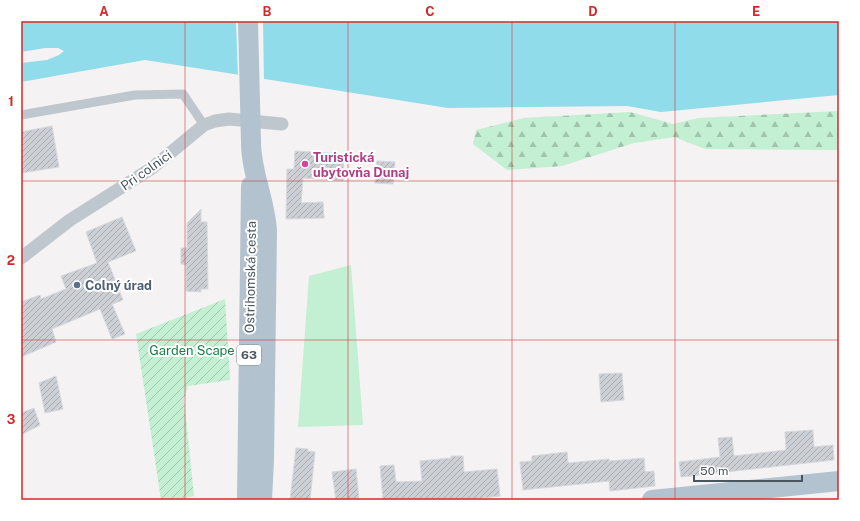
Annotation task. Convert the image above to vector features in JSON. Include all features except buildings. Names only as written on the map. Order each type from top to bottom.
[{"type":"main road","name":"63","points":[[248,21],[251,146],[257,181],[266,216],[267,230],[262,500]]},
{"type":"main road","name":"Ostrihomská cesta","points":[[247,500],[251,146]]},
{"type":"main road","points":[[652,500],[839,481]]},
{"type":"street","points":[[21,115],[135,95],[183,94],[204,125]]},
{"type":"street","name":"Pri colnici","points":[[21,258],[70,220],[152,168],[204,125],[215,121],[230,119],[282,124]]},
{"type":"green space","points":[[839,111],[839,150],[705,149],[674,137],[634,143],[562,166],[507,170],[473,144],[476,130],[524,118],[630,112],[673,124],[698,118]]},
{"type":"green space","points":[[351,265],[363,425],[298,427],[309,276]]},
{"type":"green space","name":"Garden Scape","points":[[225,299],[230,380],[188,386],[184,399],[194,496],[176,500],[161,500],[136,334]]},
{"type":"water","points":[[21,21],[839,21],[839,95],[661,112],[627,106],[448,108],[145,60],[21,82]]},
{"type":"pier","points":[[236,21],[263,21],[264,81],[238,77]]},
{"type":"pier","points":[[45,48],[58,48],[64,51],[47,60],[21,63],[21,52]]},
{"type":"place","name":"Turistická ubytovňa Dunaj","points":[[305,164]]},
{"type":"place","name":"Colný úrad","points":[[77,285]]}]
